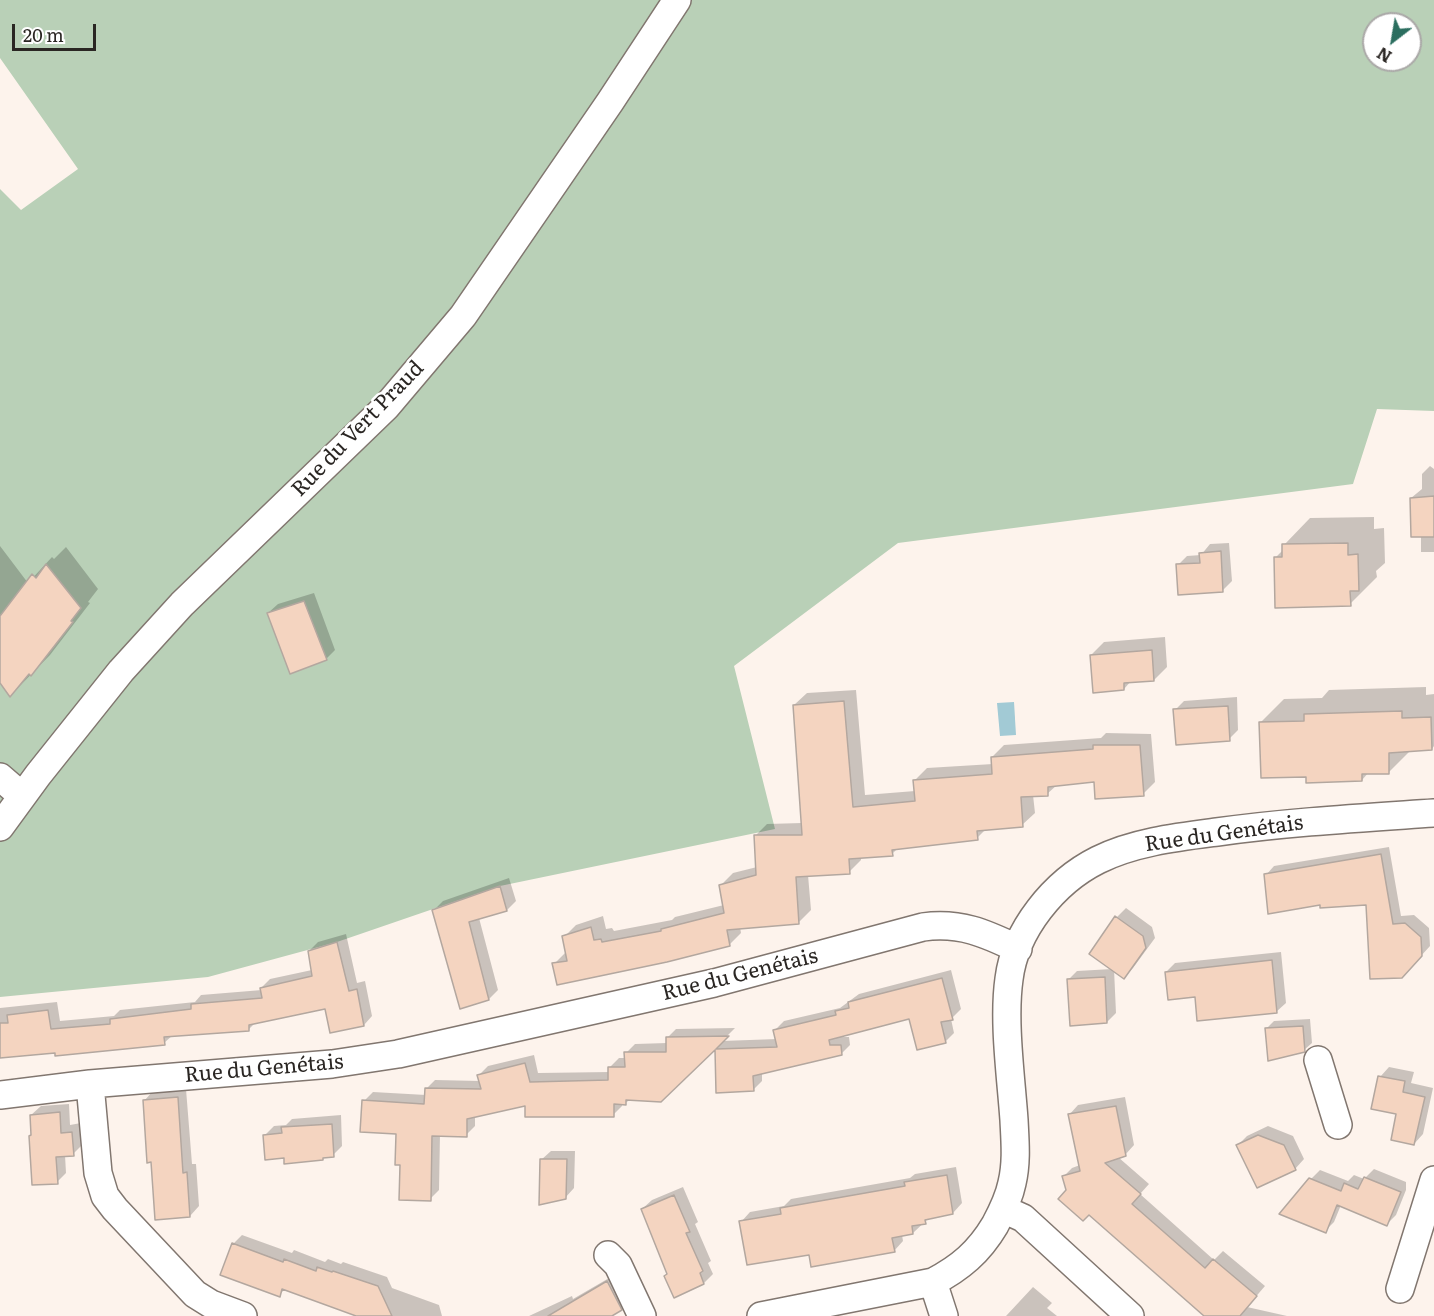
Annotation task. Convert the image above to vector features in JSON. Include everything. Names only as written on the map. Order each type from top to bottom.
[{"type":"street","name":"Rue du Vert Praud","points":[[0,827],[121,671],[182,604],[386,407],[463,316],[677,0]]},
{"type":"street","points":[[0,777],[22,796]]},
{"type":"street","name":"Rue du Genétais","points":[[0,1095],[90,1084],[333,1064],[398,1054],[714,983],[923,927],[944,924],[962,927],[978,931],[1018,949],[1041,908],[1059,887],[1076,873],[1100,859],[1132,848],[1185,836],[1271,825],[1434,813]]},
{"type":"street","points":[[761,1316],[933,1282],[953,1272],[973,1257],[991,1232],[1003,1209],[1012,1183],[1016,1153],[1006,1003],[1009,977],[1018,949]]},
{"type":"street","points":[[1318,1060],[1338,1125]]},
{"type":"street","points":[[90,1084],[98,1173],[105,1196],[195,1294],[211,1304],[243,1316]]},
{"type":"street","points":[[1400,1288],[1434,1180]]},
{"type":"street","points":[[1003,1209],[1023,1218],[1130,1316]]},
{"type":"street","points":[[608,1255],[618,1265],[642,1316]]},
{"type":"street","points":[[933,1282],[944,1316]]},
{"type":"green space","points":[[0,0],[1434,0],[1434,411],[1377,409],[1353,484],[898,543],[734,666],[775,829],[500,886],[337,942],[208,977],[0,997],[0,189],[21,210],[78,169],[0,58]]},
{"type":"water","points":[[1014,702],[1016,735],[1000,736],[997,703]]},
{"type":"building","points":[[1434,496],[1434,537],[1411,537],[1410,498]]},
{"type":"building","points":[[1348,543],[1348,555],[1358,554],[1359,591],[1350,591],[1351,606],[1275,608],[1274,557],[1282,557],[1282,544]]},
{"type":"building","points":[[1221,551],[1223,592],[1178,595],[1176,564],[1200,563],[1199,553]]},
{"type":"building","points":[[46,564],[81,608],[71,621],[73,622],[31,676],[29,674],[10,697],[0,683],[0,616],[32,574],[36,578]]},
{"type":"building","points":[[304,601],[327,660],[290,674],[267,613]]},
{"type":"building","points":[[1152,650],[1154,681],[1124,683],[1124,690],[1093,693],[1090,655]]},
{"type":"building","points":[[844,701],[853,807],[915,801],[913,780],[992,774],[991,757],[1093,749],[1093,745],[1140,745],[1144,796],[1095,799],[1094,782],[1048,787],[1048,796],[1021,797],[1023,827],[977,831],[978,840],[892,850],[893,856],[849,859],[850,874],[796,877],[799,924],[727,930],[730,946],[557,985],[552,963],[567,961],[562,936],[591,927],[594,940],[601,939],[602,942],[661,931],[661,929],[724,913],[719,885],[756,875],[754,835],[802,835],[793,705]]},
{"type":"building","points":[[1228,706],[1230,741],[1176,745],[1173,709]]},
{"type":"building","points":[[1402,711],[1402,718],[1431,717],[1432,750],[1389,753],[1389,774],[1362,774],[1362,781],[1306,783],[1306,777],[1261,778],[1259,722],[1304,721],[1304,714]]},
{"type":"building","points":[[1381,854],[1393,924],[1405,923],[1421,937],[1422,956],[1402,978],[1370,979],[1366,905],[1320,908],[1320,905],[1268,914],[1264,874]]},
{"type":"building","points":[[500,886],[507,911],[469,922],[489,1000],[460,1009],[432,910]]},
{"type":"building","points":[[1115,916],[1143,936],[1146,948],[1124,979],[1089,954]]},
{"type":"building","points":[[337,942],[349,991],[357,989],[364,1026],[330,1033],[325,1009],[249,1025],[249,1031],[164,1037],[165,1045],[55,1056],[55,1053],[0,1058],[0,1023],[8,1023],[7,1015],[48,1010],[51,1029],[110,1024],[110,1019],[191,1009],[191,1004],[262,998],[260,988],[312,976],[308,951]]},
{"type":"building","points":[[1272,960],[1277,1013],[1197,1021],[1195,997],[1168,1000],[1165,972]]},
{"type":"building","points":[[1105,977],[1107,1023],[1070,1026],[1067,979]]},
{"type":"building","points":[[942,978],[953,1020],[941,1022],[946,1043],[917,1050],[909,1019],[829,1040],[830,1045],[841,1045],[842,1055],[753,1076],[754,1091],[716,1093],[715,1050],[661,1102],[626,1100],[626,1105],[614,1104],[614,1117],[525,1117],[525,1106],[467,1119],[467,1137],[432,1136],[431,1201],[399,1200],[400,1165],[395,1165],[396,1134],[360,1132],[362,1100],[424,1104],[425,1088],[481,1089],[477,1075],[525,1063],[530,1082],[608,1080],[608,1067],[625,1067],[624,1052],[666,1052],[666,1037],[729,1036],[716,1049],[777,1047],[773,1030],[836,1015],[835,1011],[849,1008],[848,1002]]},
{"type":"building","points":[[1303,1026],[1305,1052],[1268,1061],[1265,1028]]},
{"type":"building","points":[[1378,1076],[1405,1081],[1403,1092],[1425,1097],[1414,1145],[1391,1140],[1396,1114],[1371,1109]]},
{"type":"building","points":[[178,1097],[183,1173],[187,1172],[190,1217],[155,1220],[151,1162],[147,1163],[143,1100]]},
{"type":"building","points":[[1116,1106],[1126,1156],[1105,1163],[1141,1194],[1132,1204],[1205,1268],[1213,1259],[1257,1296],[1240,1316],[1204,1316],[1089,1215],[1083,1221],[1058,1199],[1066,1190],[1062,1176],[1080,1171],[1068,1114]]},
{"type":"building","points":[[60,1112],[61,1133],[72,1132],[74,1156],[56,1157],[58,1184],[32,1185],[30,1115]]},
{"type":"building","points":[[332,1124],[334,1157],[284,1164],[284,1158],[265,1160],[263,1135],[282,1133],[281,1127]]},
{"type":"building","points":[[1258,1135],[1284,1145],[1296,1170],[1257,1188],[1236,1145]]},
{"type":"building","points":[[540,1159],[567,1159],[566,1199],[539,1205]]},
{"type":"building","points":[[947,1175],[953,1214],[925,1220],[926,1224],[912,1226],[913,1234],[892,1238],[895,1252],[811,1267],[809,1255],[747,1265],[739,1221],[781,1214],[780,1208],[905,1186],[904,1182]]},
{"type":"building","points":[[1364,1177],[1401,1192],[1387,1226],[1337,1205],[1326,1233],[1279,1214],[1309,1178],[1341,1191],[1344,1183],[1358,1189]]},
{"type":"building","points":[[674,1195],[690,1232],[686,1233],[703,1271],[700,1273],[704,1284],[674,1298],[641,1209]]},
{"type":"building","points":[[232,1243],[283,1262],[284,1259],[316,1271],[317,1267],[333,1271],[378,1286],[392,1316],[356,1316],[282,1289],[280,1297],[220,1275]]},
{"type":"building","points":[[607,1281],[622,1310],[612,1316],[548,1316]]}]
